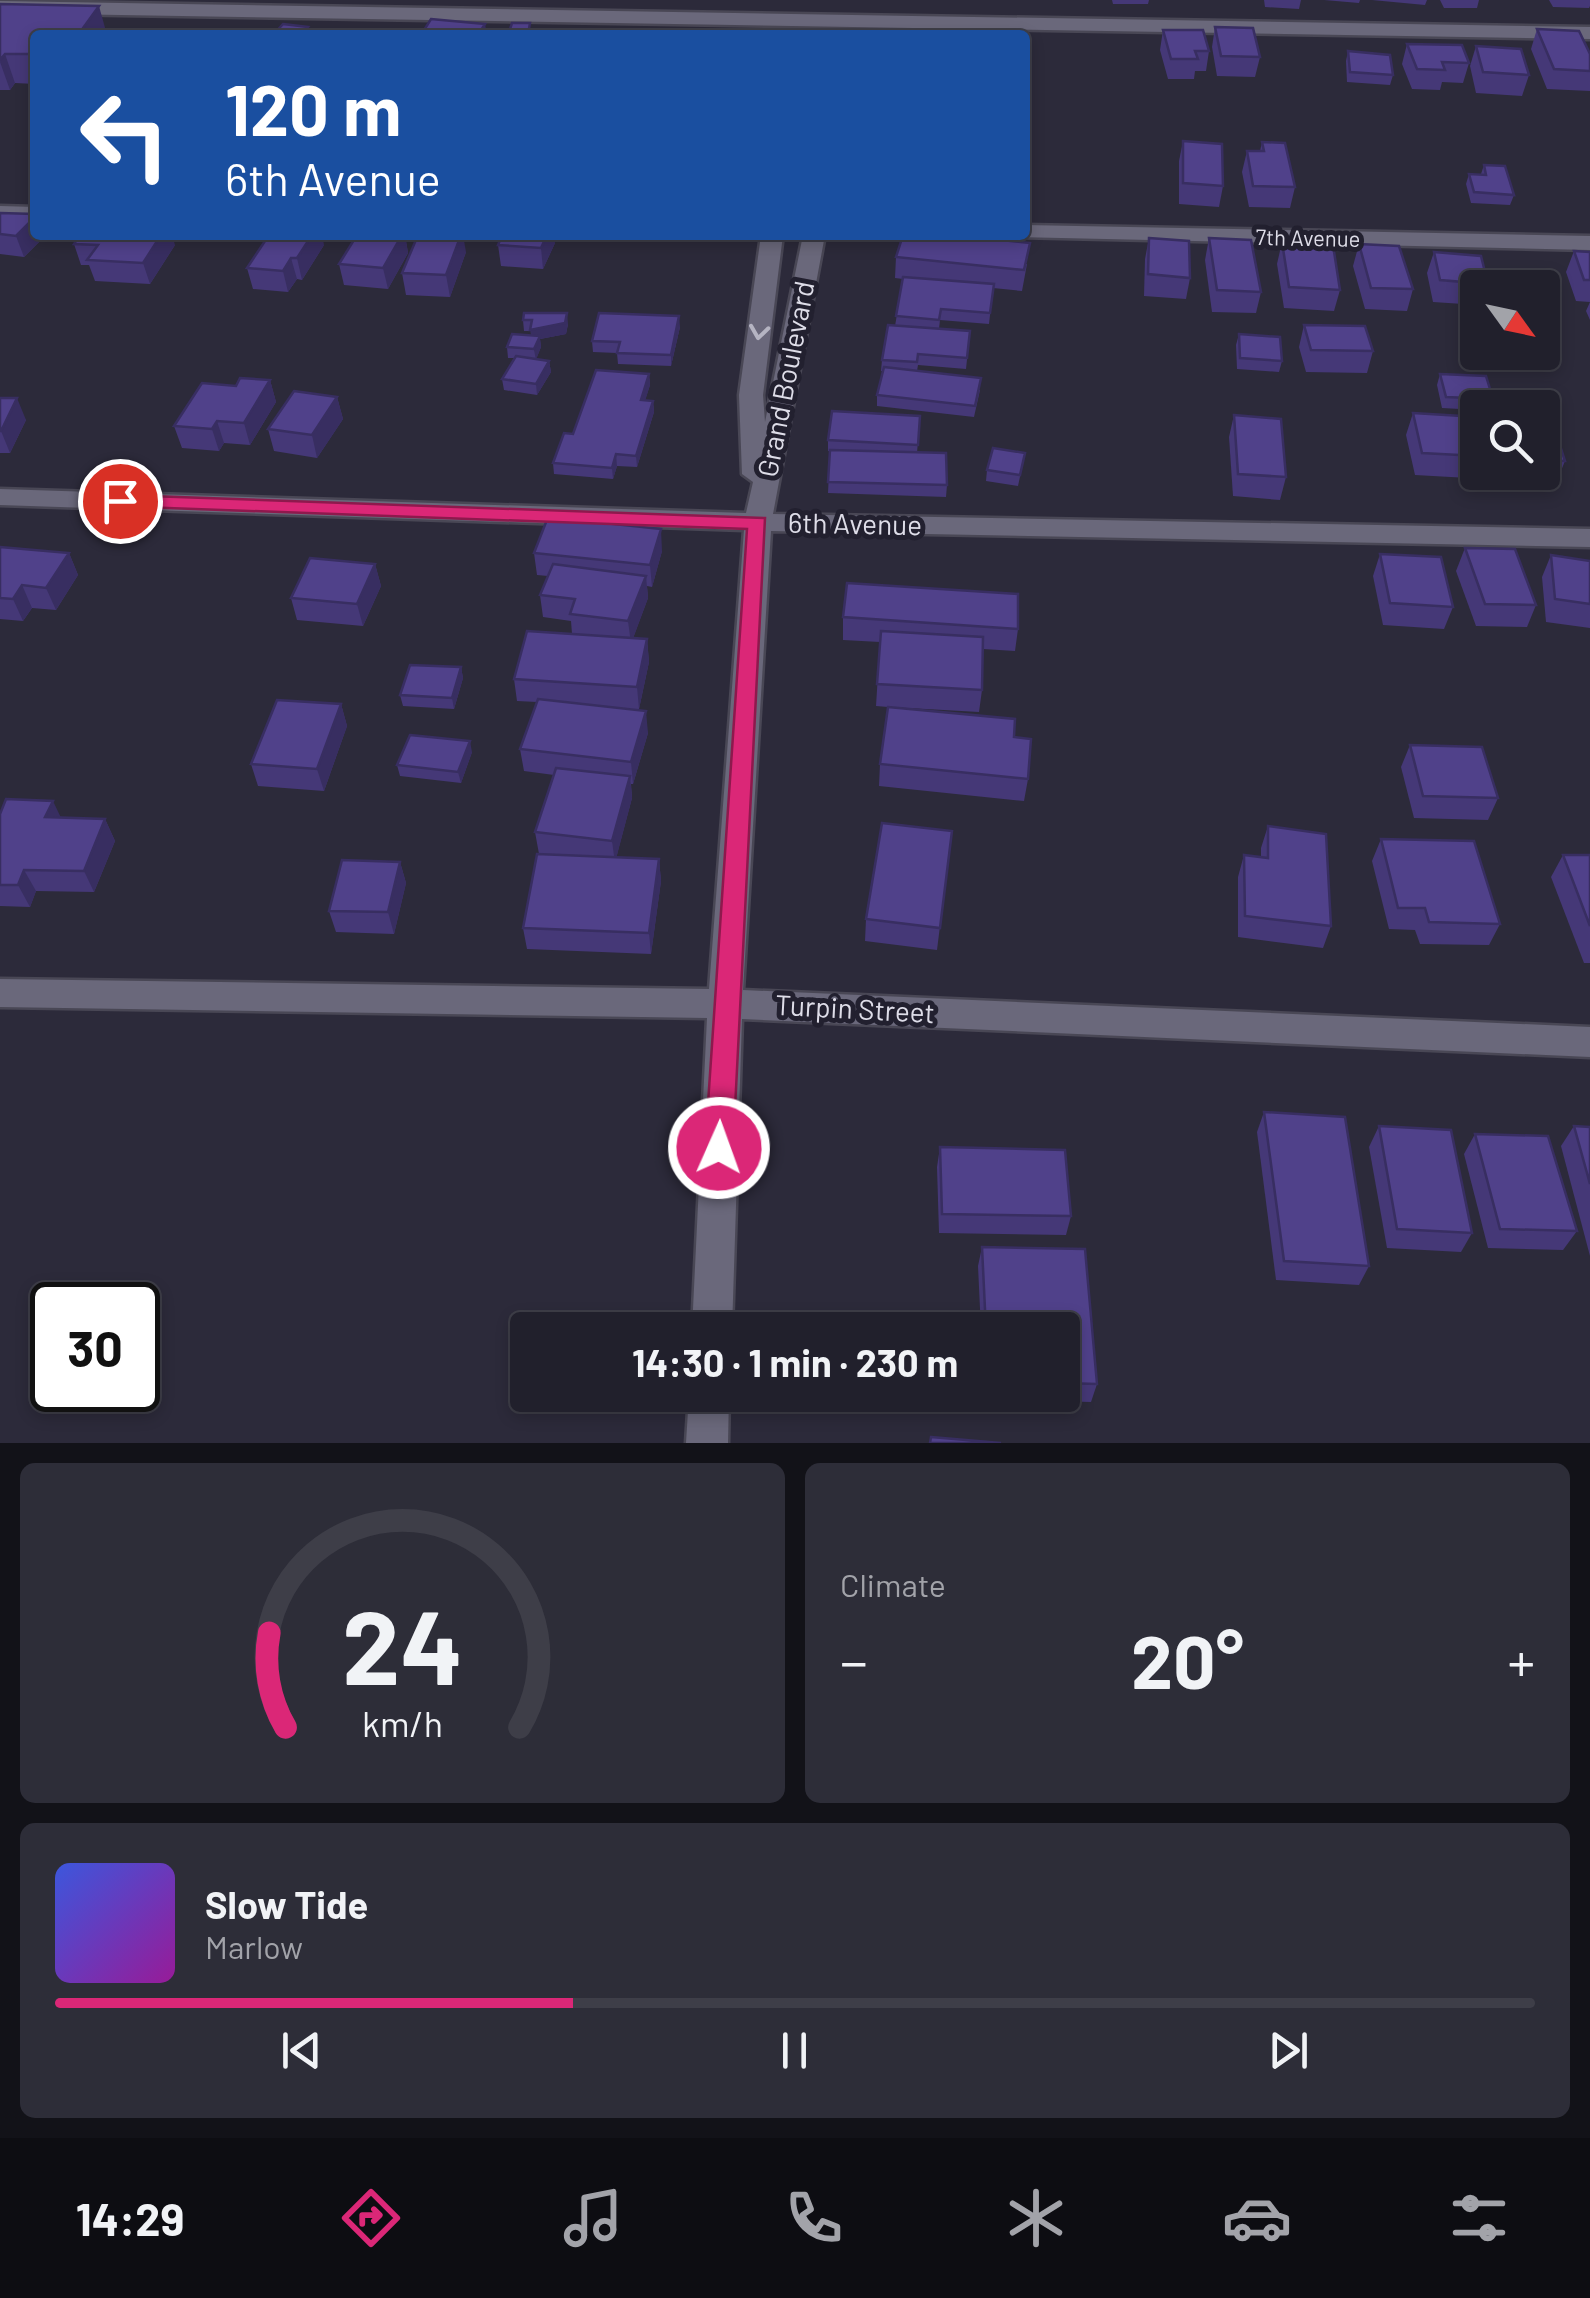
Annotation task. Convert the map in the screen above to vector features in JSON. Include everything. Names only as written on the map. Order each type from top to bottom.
[{"type":"street","points":[[0,7],[136,5],[1590,33]]},
{"type":"street","points":[[0,213],[30,214]]},
{"type":"street","name":"7th Avenue","points":[[1030,232],[1590,243]]},
{"type":"street","name":"Grand Boulevard","points":[[758,522],[751,395],[771,240]]},
{"type":"street","name":"Grand Boulevard","points":[[713,1312],[724,1004],[758,522],[813,240]]},
{"type":"street","name":"6th Avenue","points":[[0,497],[758,522],[1590,538]]},
{"type":"street","name":"Turpin Street","points":[[0,993],[724,1004],[1590,1042]]},
{"type":"street","points":[[707,1443],[708,1412]]},
{"type":"building","points":[[0,4],[99,6],[82,30],[30,30],[30,54],[5,54],[0,60]]},
{"type":"building","points":[[431,19],[485,24],[481,30],[424,30]]},
{"type":"building","points":[[512,23],[530,23],[529,30],[510,30]]},
{"type":"building","points":[[283,24],[308,27],[305,30],[278,30]]},
{"type":"building","points":[[1215,27],[1253,28],[1260,57],[1221,56]]},
{"type":"building","points":[[1537,29],[1579,31],[1590,54],[1590,71],[1554,69]]},
{"type":"building","points":[[1163,30],[1203,30],[1209,51],[1195,51],[1198,59],[1171,59]]},
{"type":"building","points":[[1407,44],[1462,45],[1469,63],[1442,62],[1445,70],[1417,69]]},
{"type":"building","points":[[1476,46],[1521,49],[1529,75],[1483,72]]},
{"type":"building","points":[[1348,51],[1390,55],[1393,75],[1350,72]]},
{"type":"building","points":[[1183,141],[1222,144],[1223,186],[1183,183]]},
{"type":"building","points":[[1262,142],[1285,143],[1295,187],[1253,186],[1247,151],[1264,151]]},
{"type":"building","points":[[1484,165],[1505,166],[1514,195],[1474,192],[1469,174],[1486,175]]},
{"type":"building","points":[[0,213],[30,214],[30,222],[16,236],[0,234]]},
{"type":"building","points":[[1149,238],[1189,241],[1190,278],[1148,274]]},
{"type":"building","points":[[1209,238],[1251,240],[1261,292],[1217,290]]},
{"type":"building","points":[[77,240],[158,240],[143,263],[87,260],[98,245],[74,244]]},
{"type":"building","points":[[266,240],[309,240],[283,271],[247,268]]},
{"type":"building","points":[[354,240],[399,240],[383,268],[339,264]]},
{"type":"building","points":[[416,240],[459,240],[446,275],[402,273]]},
{"type":"building","points":[[500,240],[545,240],[541,248],[498,245]]},
{"type":"building","points":[[901,240],[1030,243],[1024,270],[896,257]]},
{"type":"building","points":[[1282,242],[1333,245],[1340,290],[1289,287]]},
{"type":"building","points":[[1359,244],[1399,246],[1413,289],[1371,288]]},
{"type":"building","points":[[1574,251],[1590,252],[1590,280],[1584,280]]},
{"type":"building","points":[[1434,252],[1481,256],[1484,270],[1460,270],[1460,282],[1440,280]]},
{"type":"building","points":[[903,277],[994,284],[990,313],[941,309],[939,320],[896,316]]},
{"type":"building","points":[[524,313],[567,313],[565,323],[530,330],[532,320],[523,320]]},
{"type":"building","points":[[599,313],[679,316],[671,355],[617,353],[620,342],[592,341]]},
{"type":"building","points":[[888,325],[970,331],[967,358],[918,354],[917,362],[882,360]]},
{"type":"building","points":[[1304,325],[1365,326],[1373,351],[1311,350]]},
{"type":"building","points":[[512,334],[540,336],[534,349],[507,347]]},
{"type":"building","points":[[1239,334],[1280,337],[1282,361],[1240,358]]},
{"type":"building","points":[[516,356],[549,361],[536,384],[502,379]]},
{"type":"building","points":[[884,367],[981,378],[975,406],[877,395]]},
{"type":"building","points":[[596,370],[649,374],[641,400],[653,401],[636,456],[616,454],[612,468],[553,463],[564,433],[573,434]]},
{"type":"building","points":[[1440,374],[1486,376],[1490,390],[1460,390],[1460,398],[1446,397]]},
{"type":"building","points":[[240,378],[270,380],[244,423],[217,421],[212,429],[174,426],[202,383],[236,386]]},
{"type":"building","points":[[294,391],[337,397],[312,435],[268,429]]},
{"type":"building","points":[[0,398],[17,398],[1,431],[0,431]]},
{"type":"building","points":[[832,411],[920,416],[918,445],[828,440]]},
{"type":"building","points":[[1413,413],[1460,416],[1460,455],[1422,453]]},
{"type":"building","points":[[1234,415],[1281,419],[1286,477],[1238,474]]},
{"type":"building","points":[[993,448],[1025,453],[1020,475],[987,470]]},
{"type":"building","points":[[830,450],[946,453],[947,485],[828,482]]},
{"type":"building","points":[[548,517],[661,529],[650,565],[534,553]]},
{"type":"building","points":[[0,547],[69,553],[46,588],[22,585],[13,599],[0,598]]},
{"type":"building","points":[[1465,548],[1515,549],[1536,605],[1485,604]]},
{"type":"building","points":[[1380,554],[1441,557],[1453,607],[1390,603]]},
{"type":"building","points":[[1551,555],[1590,561],[1590,604],[1555,599]]},
{"type":"building","points":[[310,558],[375,564],[357,604],[291,598]]},
{"type":"building","points":[[553,564],[646,576],[628,621],[570,614],[575,599],[540,595]]},
{"type":"building","points":[[847,583],[1018,594],[1018,629],[843,617]]},
{"type":"building","points":[[527,631],[647,639],[637,687],[514,679]]},
{"type":"building","points":[[881,631],[983,637],[982,690],[877,684]]},
{"type":"building","points":[[410,665],[461,667],[452,698],[400,695]]},
{"type":"building","points":[[538,699],[646,711],[631,762],[520,749]]},
{"type":"building","points":[[277,700],[341,704],[317,769],[251,764]]},
{"type":"building","points":[[888,707],[1015,719],[1014,737],[1031,739],[1028,779],[880,764]]},
{"type":"building","points":[[410,735],[470,741],[458,772],[397,765]]},
{"type":"building","points":[[1410,745],[1482,747],[1498,798],[1423,796]]},
{"type":"building","points":[[556,768],[630,776],[612,841],[535,832]]},
{"type":"building","points":[[6,799],[53,801],[45,817],[105,819],[84,871],[24,870],[18,885],[0,885],[0,814]]},
{"type":"building","points":[[882,823],[952,831],[940,928],[866,919]]},
{"type":"building","points":[[1268,826],[1326,834],[1331,926],[1245,916],[1244,855],[1268,858]]},
{"type":"building","points":[[1381,839],[1474,841],[1500,924],[1429,922],[1425,908],[1398,908]]},
{"type":"building","points":[[537,854],[659,859],[649,933],[523,928]]},
{"type":"building","points":[[1563,855],[1590,855],[1590,926]]},
{"type":"building","points":[[342,860],[400,862],[388,912],[329,911]]},
{"type":"building","points":[[1264,1112],[1345,1117],[1369,1266],[1284,1261]]},
{"type":"building","points":[[1379,1126],[1451,1130],[1472,1233],[1397,1229]]},
{"type":"building","points":[[1574,1126],[1590,1127],[1590,1184]]},
{"type":"building","points":[[1475,1134],[1548,1136],[1577,1231],[1500,1229]]},
{"type":"building","points":[[940,1147],[1065,1150],[1071,1216],[942,1214]]},
{"type":"building","points":[[982,1247],[1085,1249],[1097,1384],[1080,1384],[1080,1312],[985,1312]]},
{"type":"building","points":[[931,1437],[1001,1443],[930,1443]]},
{"type":"route","points":[[120,501],[758,522],[724,1004],[719,1148]]}]
